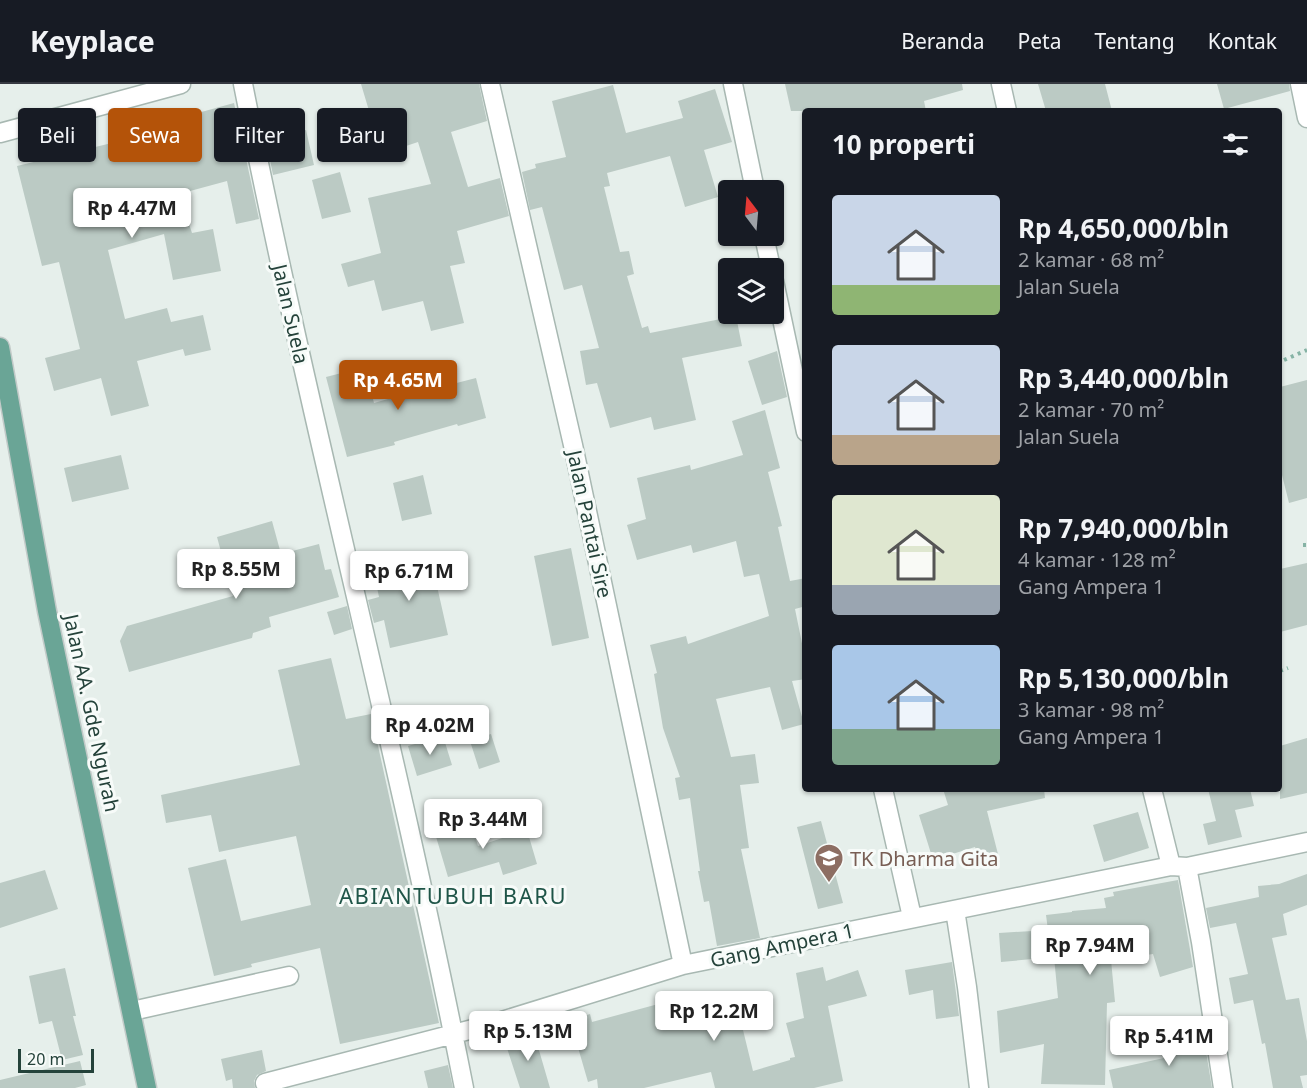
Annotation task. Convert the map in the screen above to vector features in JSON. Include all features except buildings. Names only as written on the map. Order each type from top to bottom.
[{"type":"main road","name":"Jalan AA. Gde Ngurah","points":[[0,347],[47,611],[132,1011],[144,1087]]},
{"type":"street","points":[[0,133],[181,84]]},
{"type":"street","name":"Jalan Suela","points":[[243,84],[268,213],[329,486],[416,854],[464,1088]]},
{"type":"street","name":"Jalan Pantai Sire","points":[[490,84],[573,445],[683,965]]},
{"type":"street","points":[[733,84],[753,180]]},
{"type":"street","points":[[1001,84],[1006,108]]},
{"type":"street","points":[[1300,84],[1307,118]]},
{"type":"street","points":[[783,324],[802,413]]},
{"type":"street","points":[[884,792],[912,917]]},
{"type":"street","points":[[1153,792],[1201,942],[1223,1088]]},
{"type":"street","name":"Gang Ampera 1","points":[[265,1083],[453,1034],[683,965],[912,917],[1307,842]]},
{"type":"street","points":[[955,910],[969,997],[979,1088]]},
{"type":"street","points":[[132,1011],[289,976]]},
{"type":"path","points":[[1284,360],[1307,350]]},
{"type":"path","points":[[1282,670],[1288,668]]},
{"type":"place","name":"TK Dharma Gita","points":[[829,884]]},
{"type":"district","name":"ABIANTUBUH BARU","points":[[453,895]]}]
